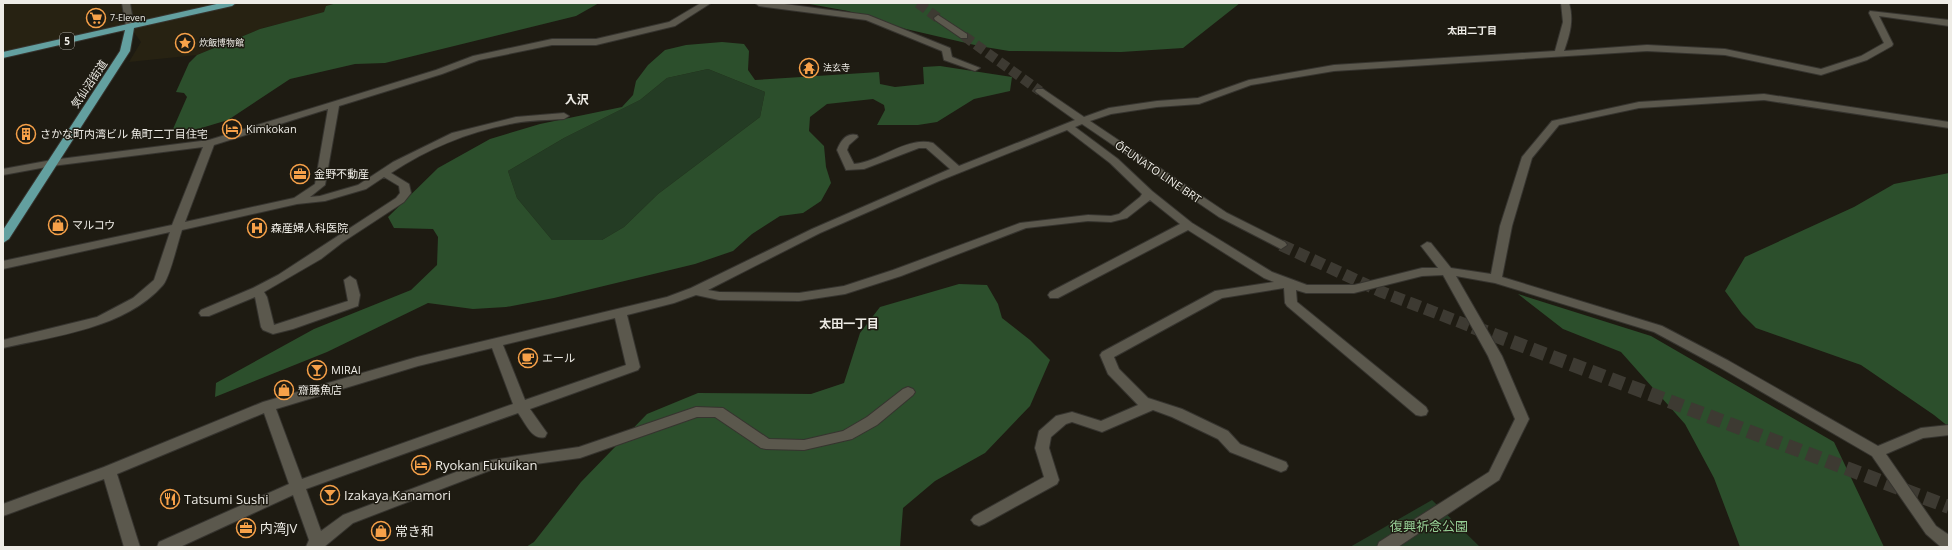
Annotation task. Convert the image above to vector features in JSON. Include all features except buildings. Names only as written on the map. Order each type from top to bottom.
[{"type":"main road","points":[[130,27],[232,3]]},
{"type":"main road","name":"5","points":[[3,56],[130,27]]},
{"type":"main road","name":"気仙沼街道","points":[[3,239],[125,51],[130,27]]},
{"type":"street","points":[[126,3],[130,27]]},
{"type":"street","points":[[3,172],[52,163],[210,143],[439,72],[476,58],[552,42],[596,42],[637,34],[672,24],[707,3]]},
{"type":"street","points":[[759,3],[868,18],[947,50],[947,58],[976,68]]},
{"type":"street","points":[[1559,53],[1567,30],[1569,13],[1565,3]]},
{"type":"street","points":[[3,510],[109,471],[268,406],[417,362],[670,300],[695,291],[816,231],[957,170],[1083,120],[1121,109],[1157,104],[1199,101],[1249,83],[1334,68],[1647,48],[1725,52],[1821,72],[1864,58],[1889,44],[1873,13],[1949,23]]},
{"type":"street","points":[[938,18],[964,36]]},
{"type":"street","name":"ŌFUNATO LINE BRT","points":[[1040,91],[1135,157],[1223,215],[1281,245]]},
{"type":"street","points":[[1496,279],[1506,226],[1527,157],[1556,123],[1639,105],[1764,97],[1949,125]]},
{"type":"street","points":[[297,201],[320,185],[334,105]]},
{"type":"street","points":[[3,265],[297,201],[321,199],[362,187],[397,164],[456,135],[516,120],[564,116]]},
{"type":"street","points":[[1068,126],[1114,161],[1148,193],[1188,225],[1268,275],[1306,289],[1354,289],[1422,272],[1446,271],[1496,279],[1658,329],[1724,364],[1877,452],[1931,530],[1949,544]]},
{"type":"street","points":[[853,137],[845,143],[842,150],[850,168],[860,167],[918,145],[929,145],[957,170]]},
{"type":"street","points":[[3,344],[101,320],[137,301],[159,282],[178,226],[210,143]]},
{"type":"street","points":[[205,313],[257,291],[317,256],[339,239],[400,200],[406,193],[404,184],[384,172]]},
{"type":"street","points":[[695,291],[719,296],[799,297],[844,290],[897,273],[1024,225],[1088,218],[1111,219],[1123,216],[1145,199],[1148,193]]},
{"type":"street","points":[[1054,295],[1188,225]]},
{"type":"street","points":[[1385,547],[1494,476],[1522,419],[1495,356],[1446,271],[1427,246]]},
{"type":"street","points":[[257,291],[261,298],[267,327],[273,330],[289,326],[354,302],[354,294],[350,280]]},
{"type":"street","points":[[1281,466],[1235,448],[1223,435],[1177,413],[1143,402],[1113,371],[1107,355],[1219,294],[1290,283]]},
{"type":"street","points":[[1290,283],[1291,303],[1421,411]]},
{"type":"street","points":[[165,547],[298,486],[633,367],[620,313]]},
{"type":"street","points":[[496,343],[521,407],[540,433]]},
{"type":"street","points":[[268,406],[298,486],[315,545],[348,519],[490,465],[580,452],[696,412],[718,412],[766,444],[804,445],[847,435],[872,421],[908,392]]},
{"type":"street","points":[[979,520],[1052,480],[1042,448],[1044,435],[1061,420],[1072,417],[1102,427],[1152,405]]},
{"type":"street","points":[[1877,452],[1910,437],[1940,429],[1949,430]]},
{"type":"street","points":[[109,471],[132,547]]},
{"type":"shaded area","points":[[3,3],[337,3],[326,6],[324,12],[263,28],[197,55],[129,62],[141,42],[130,27],[3,51]]},
{"type":"green space","points":[[337,3],[599,3],[576,16],[385,63],[355,64],[290,79],[228,120],[198,129],[173,129],[187,97],[184,93],[176,92],[189,63],[197,55],[260,29],[324,12],[326,6]]},
{"type":"green space","points":[[804,3],[1240,3],[1183,48],[1121,52],[1009,51],[979,46],[906,29],[848,11]]},
{"type":"green space","points":[[722,42],[744,44],[749,51],[748,70],[755,80],[879,72],[880,84],[895,87],[924,84],[923,67],[940,66],[1012,77],[1010,91],[974,99],[937,122],[918,125],[877,125],[885,110],[884,105],[873,99],[827,104],[810,117],[809,131],[824,146],[826,167],[831,183],[821,201],[803,213],[780,216],[752,234],[733,251],[695,264],[554,298],[506,307],[473,309],[428,303],[327,352],[215,397],[216,383],[314,329],[411,290],[437,265],[438,237],[433,229],[394,228],[388,217],[438,168],[490,139],[540,124],[622,107],[633,95],[636,81],[648,65],[665,50],[686,45]],"holes":[[[708,69],[765,92],[760,117],[658,194],[624,227],[602,240],[552,240],[517,198],[508,171],[564,138],[640,100],[667,78]]]},
{"type":"green space","points":[[708,69],[765,92],[760,117],[658,194],[624,227],[602,240],[552,240],[517,198],[508,171],[564,138],[640,100],[667,78]]},
{"type":"green space","points":[[1949,173],[1949,427],[1861,365],[1756,328],[1742,314],[1725,291],[1745,257],[1854,207],[1894,184]]},
{"type":"green space","points":[[959,284],[987,285],[998,304],[1002,318],[1030,340],[1050,360],[1030,406],[985,453],[935,481],[903,508],[900,547],[526,547],[534,542],[581,482],[647,414],[698,393],[811,394],[844,383],[860,333],[880,307]]},
{"type":"green space","points":[[1518,294],[1651,336],[1834,442],[1884,547],[1740,547],[1714,478],[1685,424],[1621,352],[1563,329]]},
{"type":"green space","name":"復興祈念公園","points":[[1432,500],[1480,547],[1350,547]]},
{"type":"tunnel","points":[[918,3],[938,18]]},
{"type":"tunnel","points":[[964,36],[1040,91]]},
{"type":"tunnel","points":[[1281,245],[1382,292],[1475,328]]},
{"type":"tunnel","points":[[1473,327],[1949,507]]},
{"type":"place","name":"7-Eleven","points":[[96,18]]},
{"type":"place","name":"炊飯博物館","points":[[185,43]]},
{"type":"place","name":"法玄寺","points":[[809,68]]},
{"type":"place","name":"Kimkokan","points":[[232,129]]},
{"type":"place","name":"さかな町内湾ビル 魚町二丁目住宅","points":[[26,134]]},
{"type":"place","name":"金野不動産","points":[[300,174]]},
{"type":"place","name":"マルコウ","points":[[58,225]]},
{"type":"place","name":"森産婦人科医院","points":[[257,228]]},
{"type":"place","name":"エール","points":[[528,358]]},
{"type":"place","name":"MIRAI","points":[[317,370]]},
{"type":"place","name":"齋藤魚店","points":[[284,390]]},
{"type":"place","name":"Ryokan Fukuikan","points":[[421,465]]},
{"type":"place","name":"Izakaya Kanamori","points":[[330,495]]},
{"type":"place","name":"Tatsumi Sushi","points":[[170,499]]},
{"type":"place","name":"内湾JV","points":[[246,528]]},
{"type":"place","name":"常き和","points":[[381,531]]},
{"type":"district","name":"太田二丁目","points":[[1472,30]]},
{"type":"district","name":"入沢","points":[[577,100]]},
{"type":"district","name":"太田一丁目","points":[[849,324]]}]
